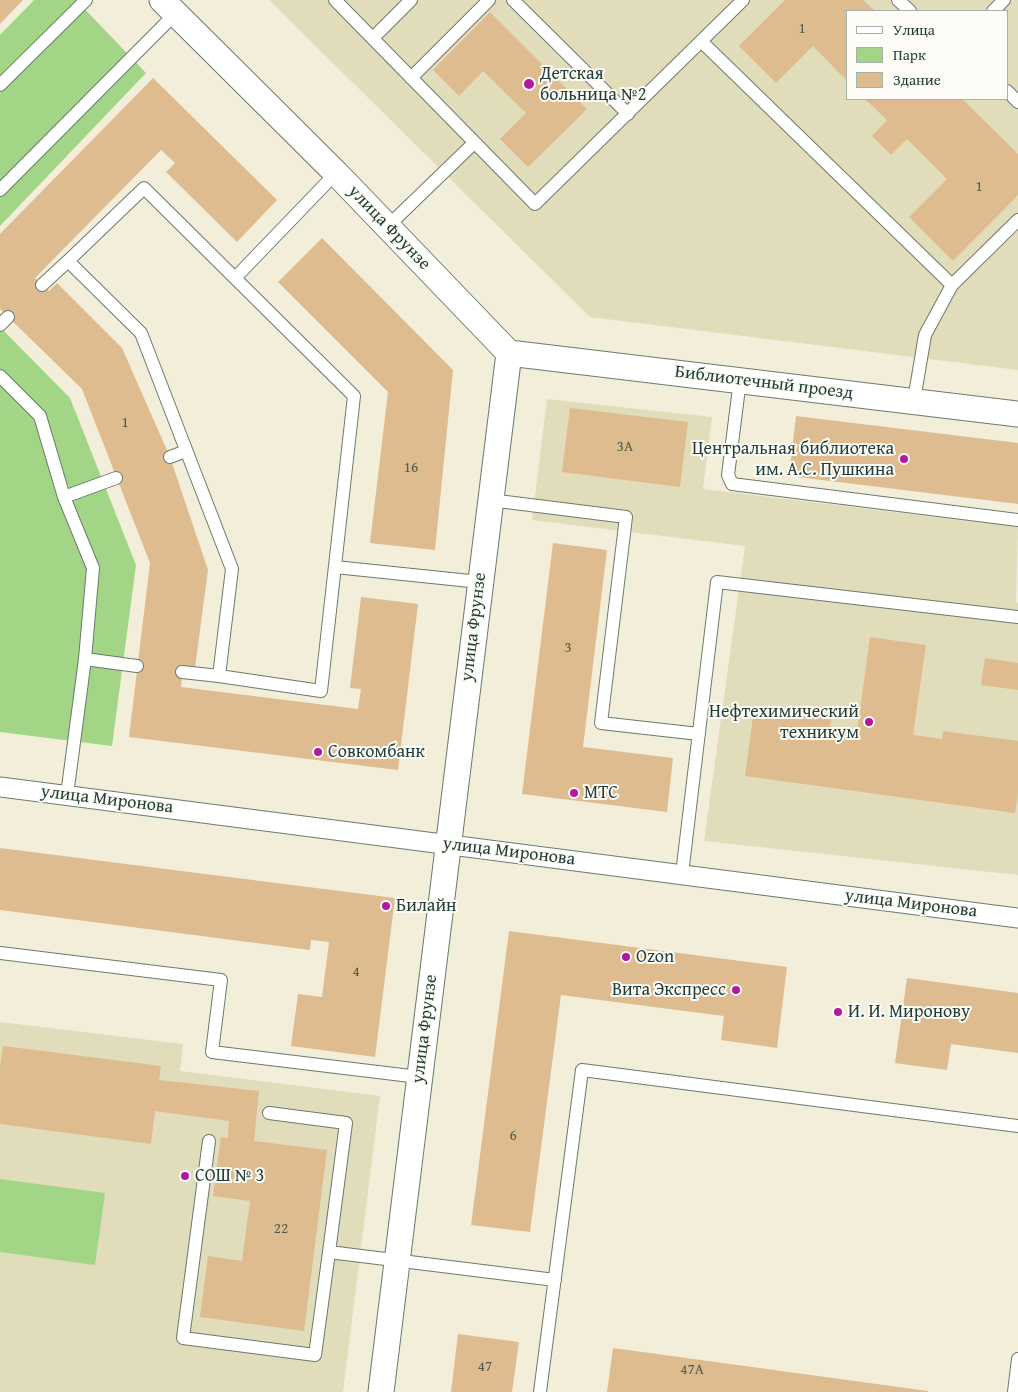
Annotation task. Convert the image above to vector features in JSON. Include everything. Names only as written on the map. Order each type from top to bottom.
[{"type":"street","name":"улица Фрунзе","points":[[169,7],[336,173],[510,353],[490,500],[381,1392]]},
{"type":"street","name":"Библиотечный проезд","points":[[510,353],[914,400],[1018,414]]},
{"type":"street","name":"улица Миронова","points":[[0,786],[682,874],[1018,915]]},
{"type":"lane","points":[[0,85],[86,0]]},
{"type":"lane","points":[[335,0],[535,204],[743,0]]},
{"type":"lane","points":[[373,38],[411,0]]},
{"type":"lane","points":[[411,78],[489,0]]},
{"type":"lane","points":[[513,0],[628,114]]},
{"type":"lane","points":[[898,0],[909,10]]},
{"type":"lane","points":[[994,10],[1004,0]]},
{"type":"lane","points":[[0,190],[169,7]]},
{"type":"lane","points":[[702,42],[952,285]]},
{"type":"lane","points":[[1008,92],[1018,102]]},
{"type":"lane","points":[[387,227],[474,143]]},
{"type":"lane","points":[[235,278],[336,173]]},
{"type":"lane","points":[[42,285],[144,188],[354,396],[321,691],[182,672]]},
{"type":"lane","points":[[914,400],[925,335],[952,285],[1018,220]]},
{"type":"lane","points":[[68,261],[140,333],[232,569],[220,676]]},
{"type":"lane","points":[[0,376],[40,416],[64,497],[93,568],[85,659],[67,795]]},
{"type":"lane","points":[[740,380],[728,475],[732,484],[1018,520]]},
{"type":"lane","points":[[170,457],[186,451]]},
{"type":"lane","points":[[64,497],[116,478]]},
{"type":"lane","points":[[490,500],[626,517],[601,724],[699,734]]},
{"type":"lane","points":[[336,567],[480,582]]},
{"type":"lane","points":[[682,874],[717,582],[1018,617]]},
{"type":"lane","points":[[85,659],[137,666]]},
{"type":"lane","points":[[0,954],[221,980],[212,1052],[419,1077]]},
{"type":"lane","points":[[540,1392],[582,1070],[1018,1126]]},
{"type":"lane","points":[[209,1141],[183,1338],[315,1355],[346,1123],[269,1113]]},
{"type":"lane","points":[[329,1252],[555,1280]]},
{"type":"lane","points":[[1014,1392],[1018,1359]]},
{"type":"shaded area","points":[[269,0],[1018,0],[1018,370],[590,317]]},
{"type":"shaded area","name":"Нефтехимический техникум","points":[[547,399],[712,417],[703,489],[1018,527],[1016,602],[1018,603],[1018,875],[704,841],[745,546],[532,520]]},
{"type":"shaded area","name":"СОШ № 3","points":[[0,1022],[183,1044],[180,1071],[380,1096],[343,1392],[0,1392]]},
{"type":"green space","points":[[34,0],[76,0],[146,73],[0,226],[0,35]]},
{"type":"green space","points":[[0,327],[70,398],[136,565],[112,746],[0,732]]},
{"type":"green space","points":[[0,1179],[105,1193],[95,1265],[0,1252]]},
{"type":"building","points":[[0,0],[23,0],[0,24]]},
{"type":"building","points":[[785,0],[863,0],[874,10],[846,10],[846,80],[813,46],[776,83],[739,46]]},
{"type":"building","name":"Детская больница №2","points":[[490,12],[587,109],[528,167],[500,139],[526,113],[483,71],[459,96],[433,70]]},
{"type":"building","points":[[153,78],[277,200],[237,242],[166,172],[175,163],[161,150],[35,278],[49,291],[57,283],[122,348],[170,457],[208,570],[195,668],[183,667],[181,687],[358,709],[361,689],[350,688],[361,597],[418,604],[398,770],[129,737],[150,563],[82,389],[0,309],[0,234]]},
{"type":"building","points":[[866,100],[963,100],[1018,154],[1018,195],[953,261],[909,217],[947,179],[907,139],[891,155],[872,136],[887,120]]},
{"type":"building","points":[[322,238],[453,370],[435,550],[370,543],[388,392],[278,282]]},
{"type":"building","points":[[570,408],[688,422],[680,487],[562,472]]},
{"type":"building","name":"Центральная библиотека им. А.С. Пушкина","points":[[796,416],[1018,443],[1018,504],[789,476]]},
{"type":"building","points":[[553,543],[607,550],[583,747],[673,758],[667,812],[522,794]]},
{"type":"building","points":[[870,637],[926,645],[913,735],[942,739],[943,731],[1018,741],[1018,793],[1015,813],[745,776],[754,709],[831,719],[830,728],[857,732]]},
{"type":"building","points":[[985,658],[1018,663],[1018,690],[981,685]]},
{"type":"building","points":[[0,848],[395,898],[375,1057],[291,1046],[298,994],[322,997],[329,942],[311,940],[310,950],[0,910]]},
{"type":"building","points":[[509,931],[787,967],[777,1048],[721,1040],[724,1016],[561,995],[530,1232],[471,1225]]},
{"type":"building","points":[[907,978],[1018,993],[1018,1053],[951,1044],[947,1070],[895,1063]]},
{"type":"building","points":[[3,1046],[161,1066],[159,1080],[259,1091],[254,1141],[327,1150],[304,1331],[200,1317],[208,1256],[242,1261],[250,1201],[213,1196],[221,1137],[228,1138],[229,1121],[155,1111],[151,1144],[0,1124],[0,1068]]},
{"type":"building","points":[[458,1334],[519,1342],[512,1392],[451,1392]]},
{"type":"building","points":[[613,1348],[928,1391],[928,1392],[607,1392]]},
{"type":"place","name":"Детская больница №2","points":[[529,84]]},
{"type":"place","name":"Центральная библиотека им. А.С. Пушкина","points":[[904,459]]},
{"type":"place","name":"Нефтехимический техникум","points":[[869,722]]},
{"type":"place","name":"Совкомбанк","points":[[318,752]]},
{"type":"place","name":"МТС","points":[[574,793]]},
{"type":"place","name":"Билайн","points":[[386,906]]},
{"type":"place","name":"Ozon","points":[[626,957]]},
{"type":"place","name":"Вита Экспресс","points":[[736,990]]},
{"type":"place","name":"И. И. Миронову","points":[[838,1012]]},
{"type":"place","name":"СОШ № 3","points":[[185,1176]]}]
